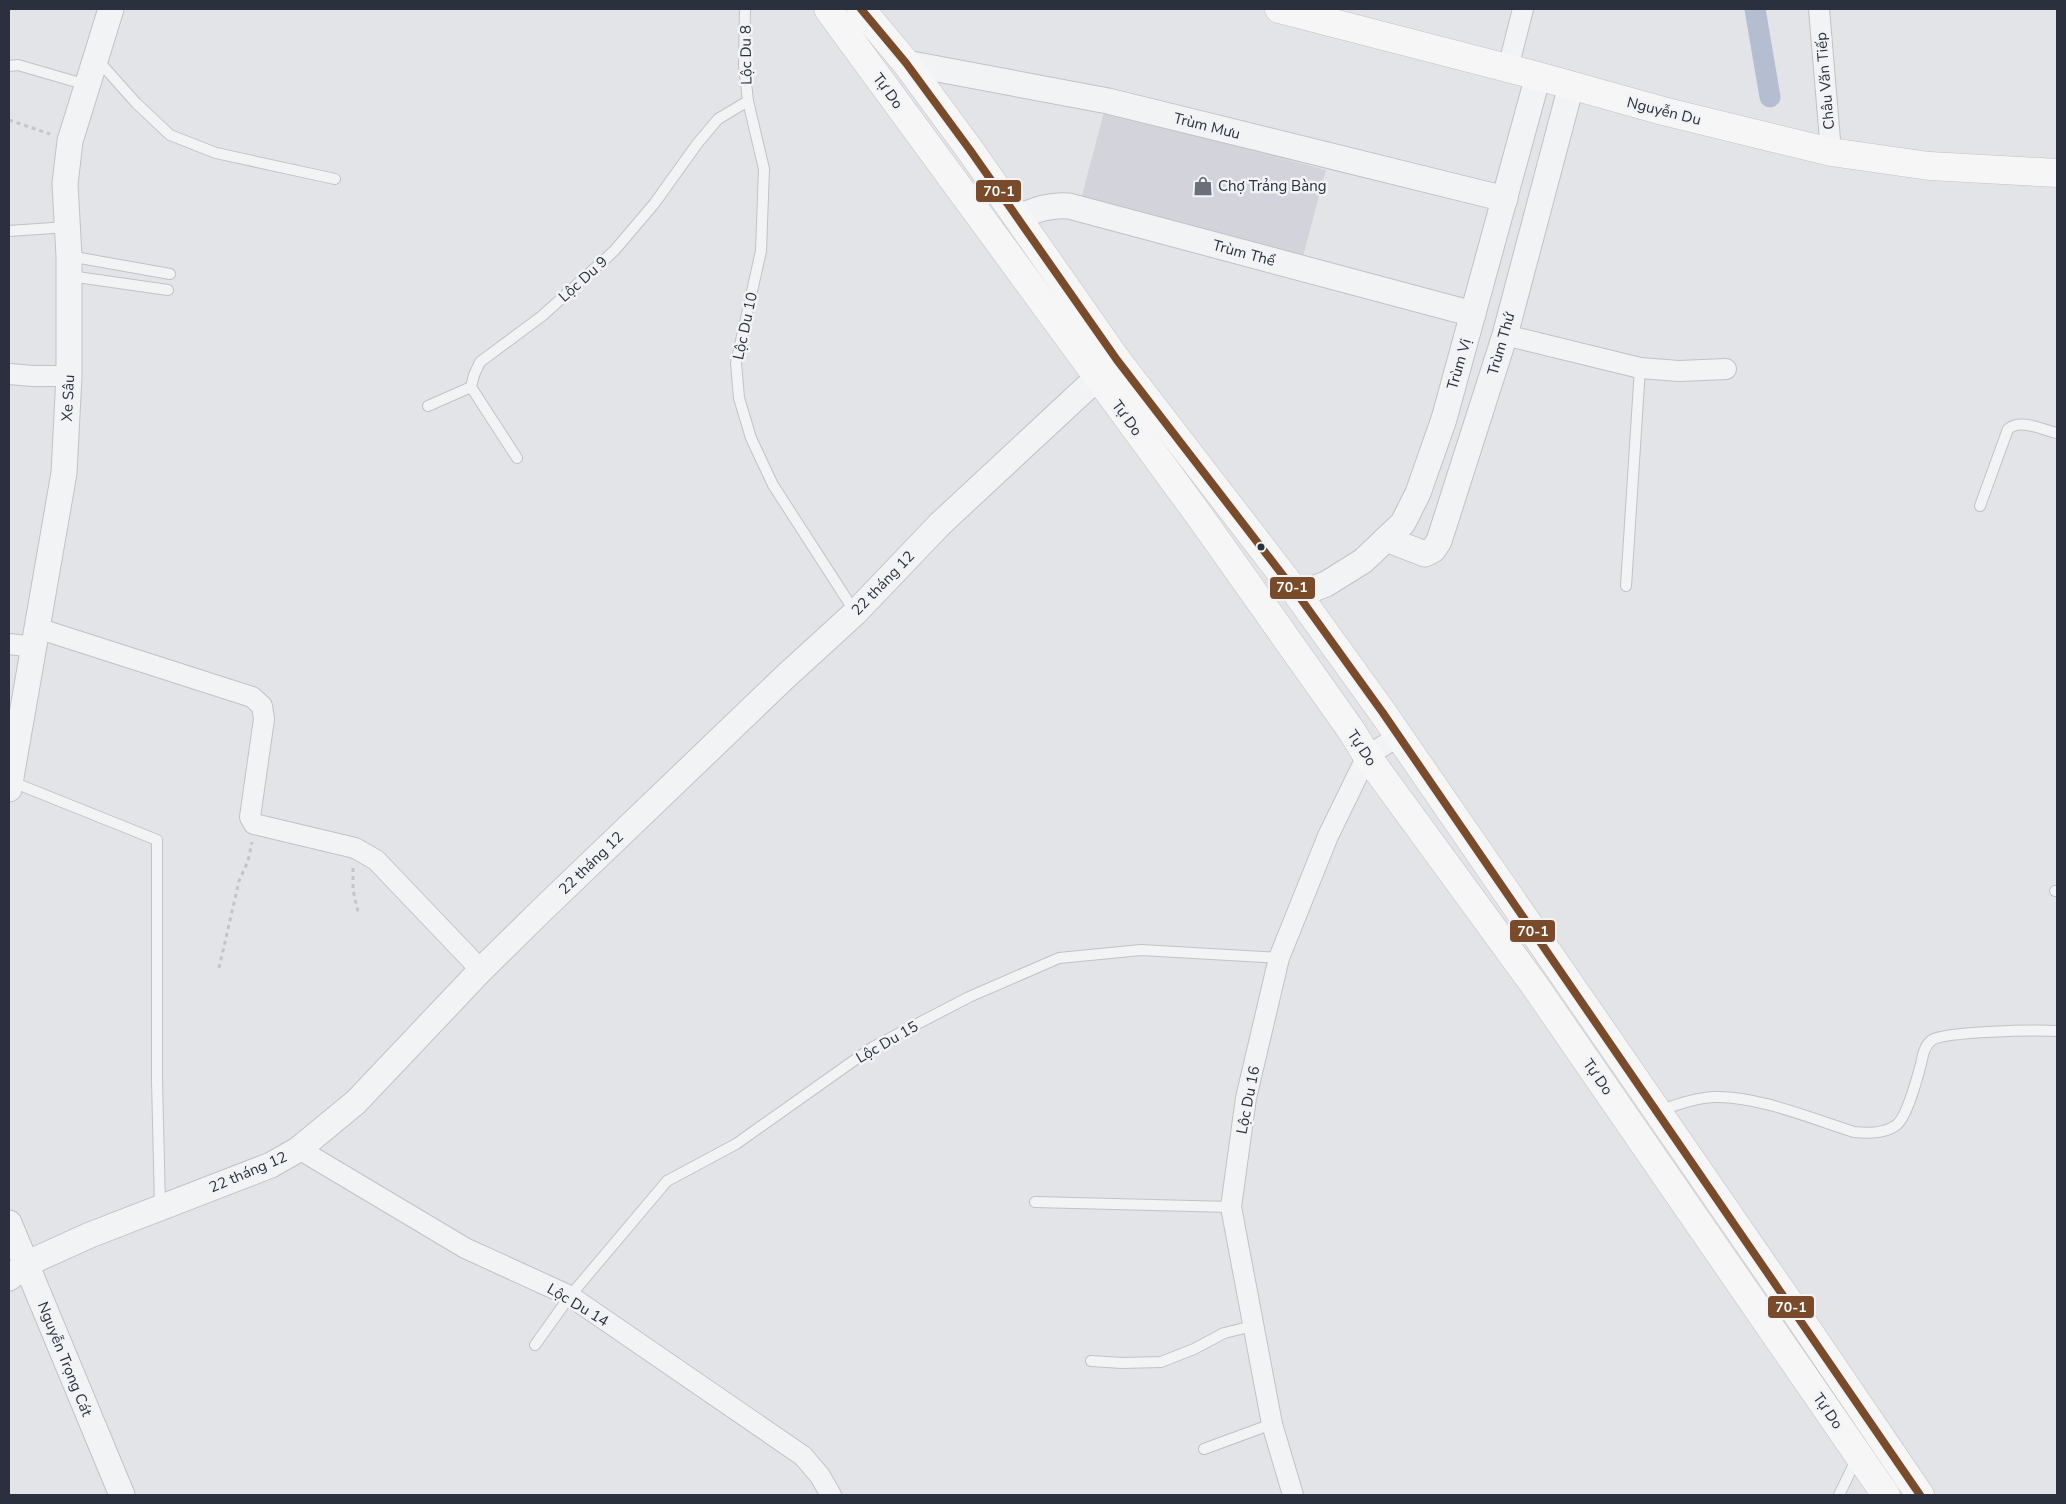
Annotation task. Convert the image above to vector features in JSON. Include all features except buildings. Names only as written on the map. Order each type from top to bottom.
[{"type":"main road","name":"Tự Do","points":[[828,9],[1107,368],[1298,595],[1398,736],[1920,1495]]},
{"type":"main road","name":"Tự Do","points":[[861,9],[906,63],[970,150],[1016,218],[1201,518],[1351,730],[1367,756],[1535,986],[1886,1495]]},
{"type":"main road","name":"Nguyễn Du","points":[[1279,9],[1508,68],[1663,111],[1832,152],[1929,166],[2057,173]]},
{"type":"street","name":"Xe Sâu","points":[[10,785],[64,473],[70,376],[69,266],[65,184],[70,140],[111,9]]},
{"type":"street","points":[[1508,68],[1523,9]]},
{"type":"street","name":"Châu Văn Tiếp","points":[[1819,9],[1832,152]]},
{"type":"street","name":"Trùm Mưu","points":[[906,63],[1108,101],[1505,199]]},
{"type":"street","name":"Trùm Vị","points":[[1298,595],[1326,584],[1363,562],[1403,523],[1418,493],[1444,419],[1538,76]]},
{"type":"street","name":"Trùm Thứ","points":[[1386,539],[1425,554],[1433,550],[1439,541],[1505,335],[1571,86]]},
{"type":"street","name":"Trùm Thể","points":[[1016,218],[1044,207],[1055,205],[1069,206],[1473,314]]},
{"type":"street","points":[[1505,335],[1640,368],[1679,371],[1726,369]]},
{"type":"street","name":"22 tháng 12","points":[[18,1271],[90,1235],[271,1165],[299,1149],[356,1102],[481,970],[785,676],[855,612],[940,524],[1107,368]]},
{"type":"street","points":[[9,374],[70,376]]},
{"type":"street","points":[[9,644],[35,638],[252,697],[262,706],[264,719],[250,817],[254,824],[355,848],[376,860],[481,970]]},
{"type":"street","points":[[1367,756],[1398,736]]},
{"type":"street","name":"Lộc Du 16","points":[[1293,1495],[1272,1424],[1231,1207],[1246,1098],[1279,958],[1328,836],[1367,756]]},
{"type":"street","name":"Lộc Du 14","points":[[299,1149],[465,1248],[570,1296],[803,1456],[820,1476],[831,1495]]},
{"type":"street","name":"Nguyễn Trọng Cát","points":[[9,1223],[18,1271],[66,1364],[122,1495]]},
{"type":"lane","name":"Lộc Du 8","points":[[745,9],[744,65],[748,101]]},
{"type":"lane","points":[[96,57],[136,103],[170,135],[216,154],[335,178]]},
{"type":"lane","points":[[9,66],[18,66],[87,85]]},
{"type":"lane","name":"Lộc Du 9","points":[[471,387],[480,362],[542,316],[614,251],[654,204],[697,144],[718,119],[748,101]]},
{"type":"lane","name":"Lộc Du 10","points":[[748,101],[764,168],[761,251],[736,363],[739,398],[751,438],[773,485],[855,612]]},
{"type":"lane","points":[[9,231],[67,227]]},
{"type":"lane","points":[[69,266],[170,274]]},
{"type":"lane","points":[[69,266],[168,290]]},
{"type":"lane","points":[[1626,586],[1640,368]]},
{"type":"lane","points":[[428,406],[471,387],[517,458]]},
{"type":"lane","points":[[1980,506],[2008,429],[2011,426],[2029,425],[2057,433]]},
{"type":"lane","points":[[10,785],[157,840],[157,1080],[160,1208]]},
{"type":"lane","name":"Lộc Du 15","points":[[535,1345],[570,1296],[667,1181],[736,1144],[874,1047],[969,997],[1059,958],[1141,950],[1279,958]]},
{"type":"lane","points":[[1656,1112],[1692,1101],[1728,1096],[1754,1101],[1854,1132],[1869,1134],[1896,1126],[1908,1106],[1924,1050],[1934,1039],[1944,1036],[1971,1034],[2057,1030]]},
{"type":"lane","points":[[1035,1202],[1231,1207]]},
{"type":"lane","points":[[1090,1361],[1122,1364],[1161,1362],[1194,1349],[1224,1333],[1254,1326]]},
{"type":"lane","points":[[1204,1449],[1272,1424]]},
{"type":"lane","points":[[1839,1495],[1858,1455]]},
{"type":"path","points":[[9,120],[70,140]]},
{"type":"path","points":[[219,968],[239,881],[250,854],[254,824]]},
{"type":"path","points":[[355,848],[352,877],[358,912]]},
{"type":"shaded area","name":"Chợ Trảng Bàng","points":[[1104,112],[1326,170],[1302,260],[1080,203]]},
{"type":"waterway","points":[[1755,9],[1770,97]]},
{"type":"transit line","name":"70-1","points":[[861,9],[906,63],[970,150],[1117,360],[1298,595],[1383,713],[1920,1495]]},
{"type":"place","name":"Chợ Trảng Bàng","points":[[1203,186]]}]
